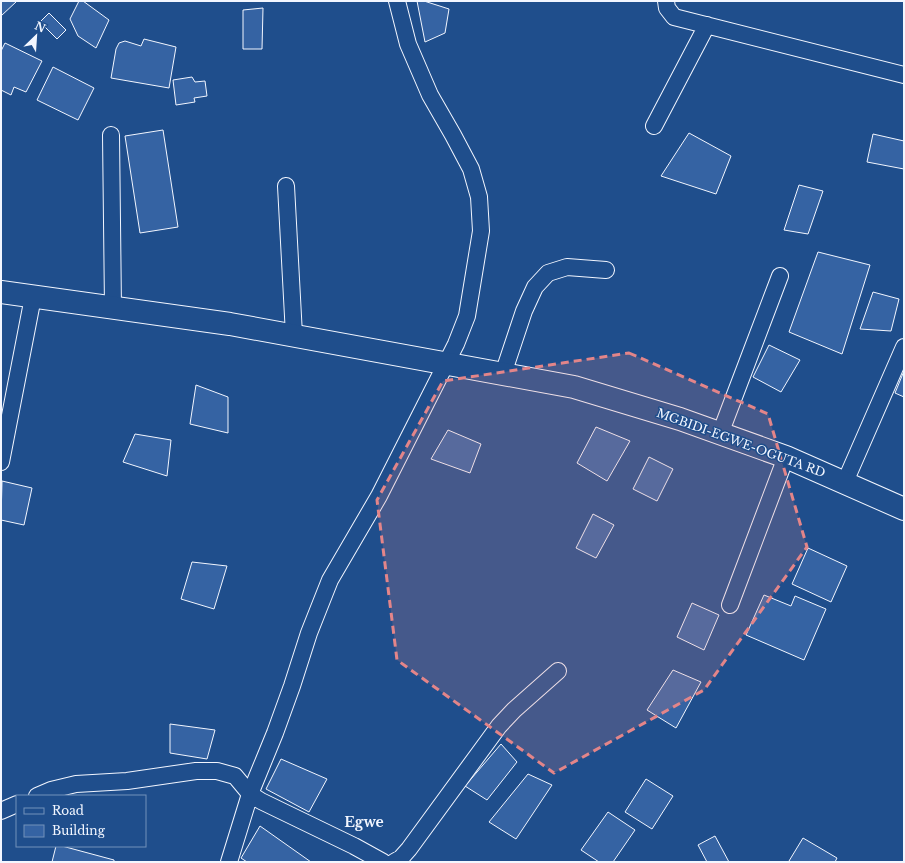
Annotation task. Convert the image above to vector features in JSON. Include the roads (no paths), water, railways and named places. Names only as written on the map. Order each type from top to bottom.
[{"type":"street","points":[[229,862],[250,794],[275,733],[309,633],[330,580],[379,496],[445,363],[456,344],[467,316],[481,231],[479,197],[471,170],[430,95],[408,44],[397,1]]},
{"type":"street","points":[[666,1],[667,8],[674,17],[904,75]]},
{"type":"street","points":[[654,126],[708,25]]},
{"type":"street","points":[[111,135],[113,308]]},
{"type":"street","points":[[286,186],[294,335]]},
{"type":"street","points":[[503,374],[524,311],[535,287],[548,273],[567,267],[606,270]]},
{"type":"street","points":[[720,434],[780,276]]},
{"type":"street","name":"MGBIDI-EGWE-OGUTA RD","points":[[1,292],[230,324],[574,388],[680,419],[786,458],[845,482],[904,509]]},
{"type":"street","points":[[1,462],[34,297]]},
{"type":"street","points":[[845,482],[904,347]]},
{"type":"street","points":[[730,606],[786,458]]},
{"type":"street","points":[[394,862],[401,858],[409,849],[499,726],[514,710],[558,671]]},
{"type":"street","points":[[39,795],[51,790],[76,784],[127,781],[196,771],[217,771],[235,776],[250,794],[261,801],[354,846],[383,862]]},
{"type":"street","points":[[1,811],[16,804]]},
{"type":"district","name":"Egwe","points":[[364,822]]}]
